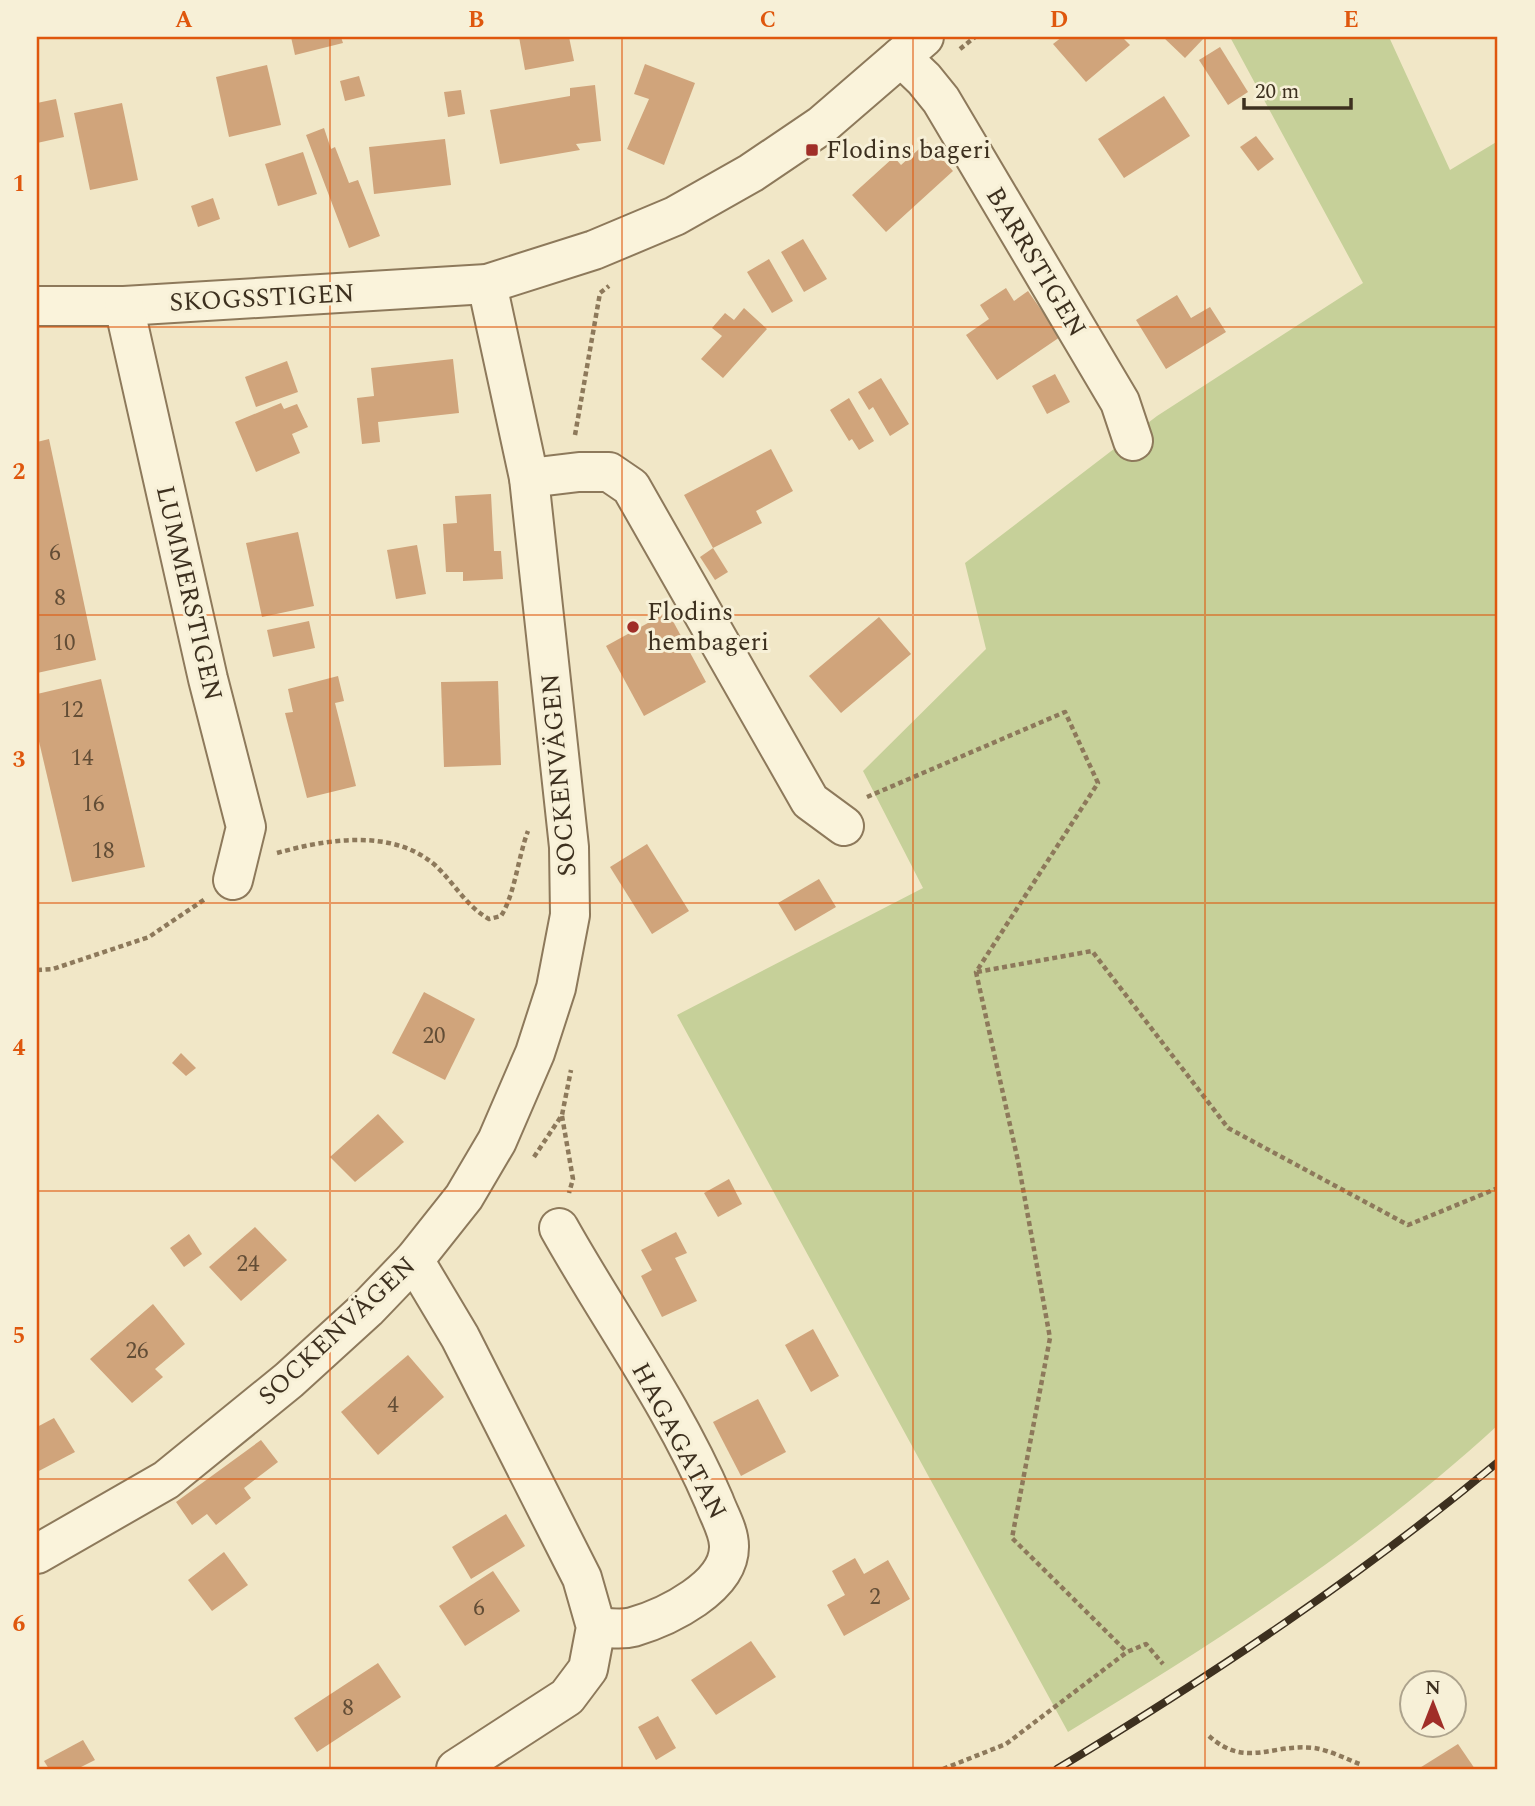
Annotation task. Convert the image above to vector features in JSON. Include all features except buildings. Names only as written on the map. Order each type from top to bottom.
[{"type":"street","points":[[487,284],[594,250],[675,216],[751,173],[916,58]]},
{"type":"street","name":"BARRSTIGEN","points":[[916,58],[1120,402],[1133,441]]},
{"type":"street","name":"SKOGSSTIGEN","points":[[37,306],[124,306],[487,284]]},
{"type":"street","name":"SOCKENVÄGEN","points":[[37,1554],[166,1480],[289,1380],[367,1309],[414,1260],[464,1197],[491,1152],[535,1053],[556,988],[569,915],[569,847],[529,478],[487,284]]},
{"type":"street","name":"LUMMERSTIGEN","points":[[124,306],[205,666],[246,827],[233,880]]},
{"type":"street","points":[[529,478],[609,472],[631,487],[810,801],[836,820]]},
{"type":"street","name":"HAGAGATAN","points":[[559,1228],[666,1406],[705,1480],[727,1532],[730,1546],[722,1572],[700,1595],[631,1628],[596,1628]]},
{"type":"street","points":[[414,1260],[460,1337],[582,1578],[596,1628],[588,1669],[567,1698],[456,1769]]},
{"type":"path","points":[[916,58],[975,37]]},
{"type":"path","points":[[568,473],[600,293],[610,285]]},
{"type":"path","points":[[836,820],[1065,712],[1098,783],[976,972],[1018,1161],[1050,1338],[1012,1538],[1127,1652]]},
{"type":"path","points":[[37,970],[53,970],[149,937],[277,853],[298,847],[376,840],[401,845],[419,853],[436,867],[476,911],[489,919],[501,916],[507,907],[519,854],[533,816],[541,810],[565,807]]},
{"type":"path","points":[[976,972],[1091,951],[1228,1128],[1408,1226],[1498,1188]]},
{"type":"path","points":[[559,1228],[573,1180],[562,1115],[572,1065]]},
{"type":"path","points":[[532,1160],[562,1115]]},
{"type":"path","points":[[943,1769],[1006,1744],[1127,1652],[1146,1644],[1163,1664]]},
{"type":"path","points":[[1209,1736],[1220,1745],[1248,1754],[1316,1748],[1360,1765]]},
{"type":"green space","points":[[1230,37],[1389,37],[1450,170],[1498,141],[1498,1425],[1449,1469],[1291,1589],[1068,1732],[677,1015],[923,888],[863,771],[986,649],[965,563],[1157,416],[1363,283]]},
{"type":"railway","points":[[1057,1769],[1284,1624],[1393,1545],[1498,1462]]},
{"type":"place","name":"Flodins bageri","points":[[812,150]]},
{"type":"place","name":"Flodins hembageri","points":[[633,627]]}]
